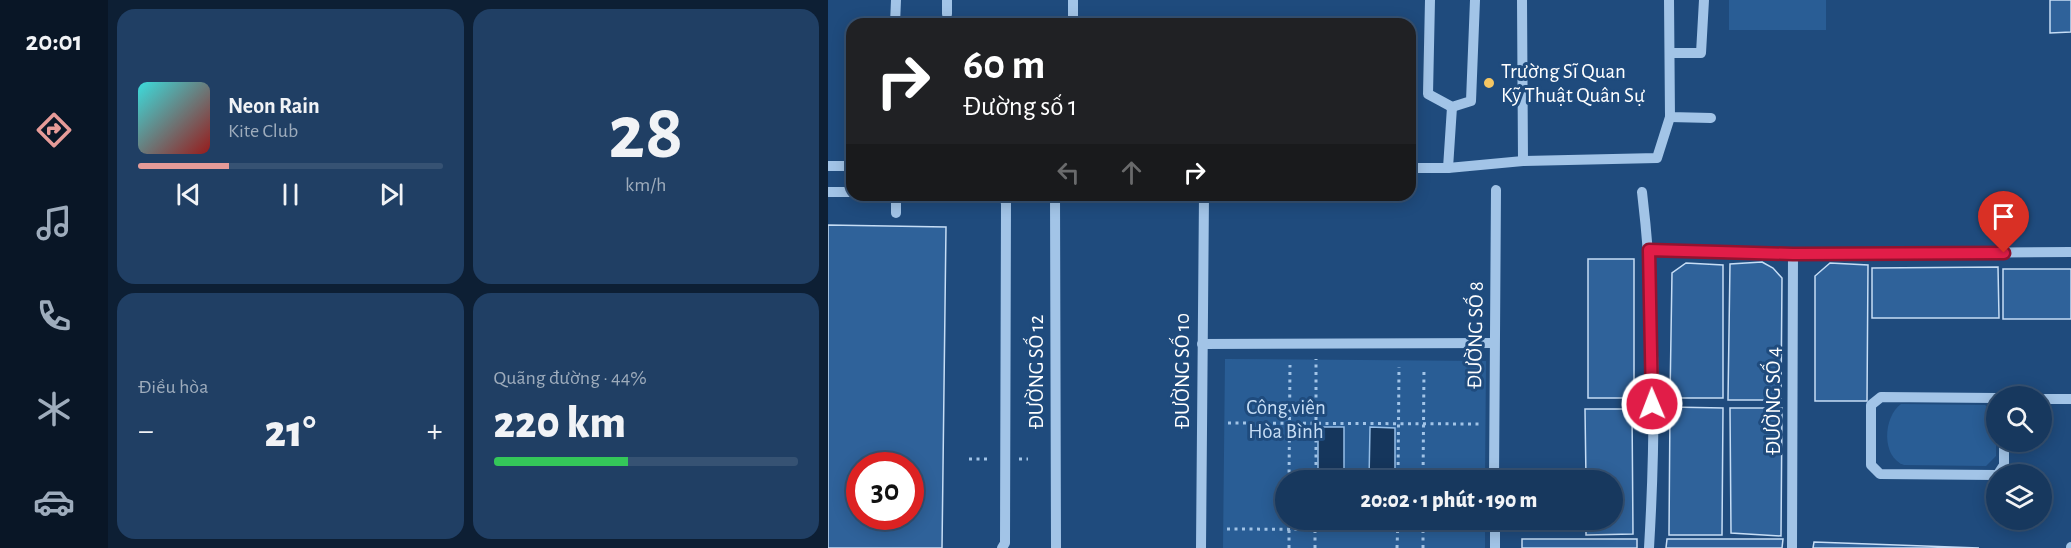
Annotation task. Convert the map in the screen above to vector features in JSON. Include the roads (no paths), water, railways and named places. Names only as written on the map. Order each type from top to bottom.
[{"type":"street","points":[[896,0],[896,18]]},
{"type":"street","points":[[946,0],[947,14]]},
{"type":"street","points":[[1073,0],[1073,18]]},
{"type":"street","points":[[1430,0],[1428,94],[1452,107],[1471,100],[1475,0]]},
{"type":"street","points":[[1522,0],[1523,161]]},
{"type":"street","points":[[1416,168],[1448,168],[1523,161],[1657,158],[1670,117],[1669,0]]},
{"type":"street","points":[[1670,53],[1701,53],[1704,0]]},
{"type":"street","points":[[1448,168],[1452,107]]},
{"type":"street","points":[[1670,117],[1711,118]]},
{"type":"street","points":[[828,165],[846,166]]},
{"type":"street","name":"ĐƯỜNG SỐ 8","points":[[1494,470],[1496,190]]},
{"type":"street","points":[[828,192],[846,192]]},
{"type":"street","points":[[1642,192],[1649,250],[1654,470],[1649,548]]},
{"type":"street","points":[[896,201],[896,213]]},
{"type":"street","points":[[1002,548],[1005,531],[1005,201]]},
{"type":"street","name":"ĐƯỜNG SỐ 12","points":[[1055,201],[1056,548]]},
{"type":"street","name":"ĐƯỜNG SỐ 10","points":[[1201,548],[1204,201]]},
{"type":"street","points":[[1649,250],[1793,254],[2071,252]]},
{"type":"street","name":"ĐƯỜNG SỐ 4","points":[[1792,548],[1793,254]]},
{"type":"street","points":[[1202,344],[1494,343]]},
{"type":"street","points":[[1986,398],[1881,397],[1872,405],[1871,453],[1871,465],[1880,474],[1986,475]]},
{"type":"street","points":[[2052,399],[2071,399]]},
{"type":"street","points":[[1495,530],[1495,548]]},
{"type":"place","name":"Trường Sĩ Quan Kỹ Thuật Quân Sự","points":[[1489,83]]},
{"type":"park label","name":"Công viên Hòa Bình","points":[[1286,419]]}]
